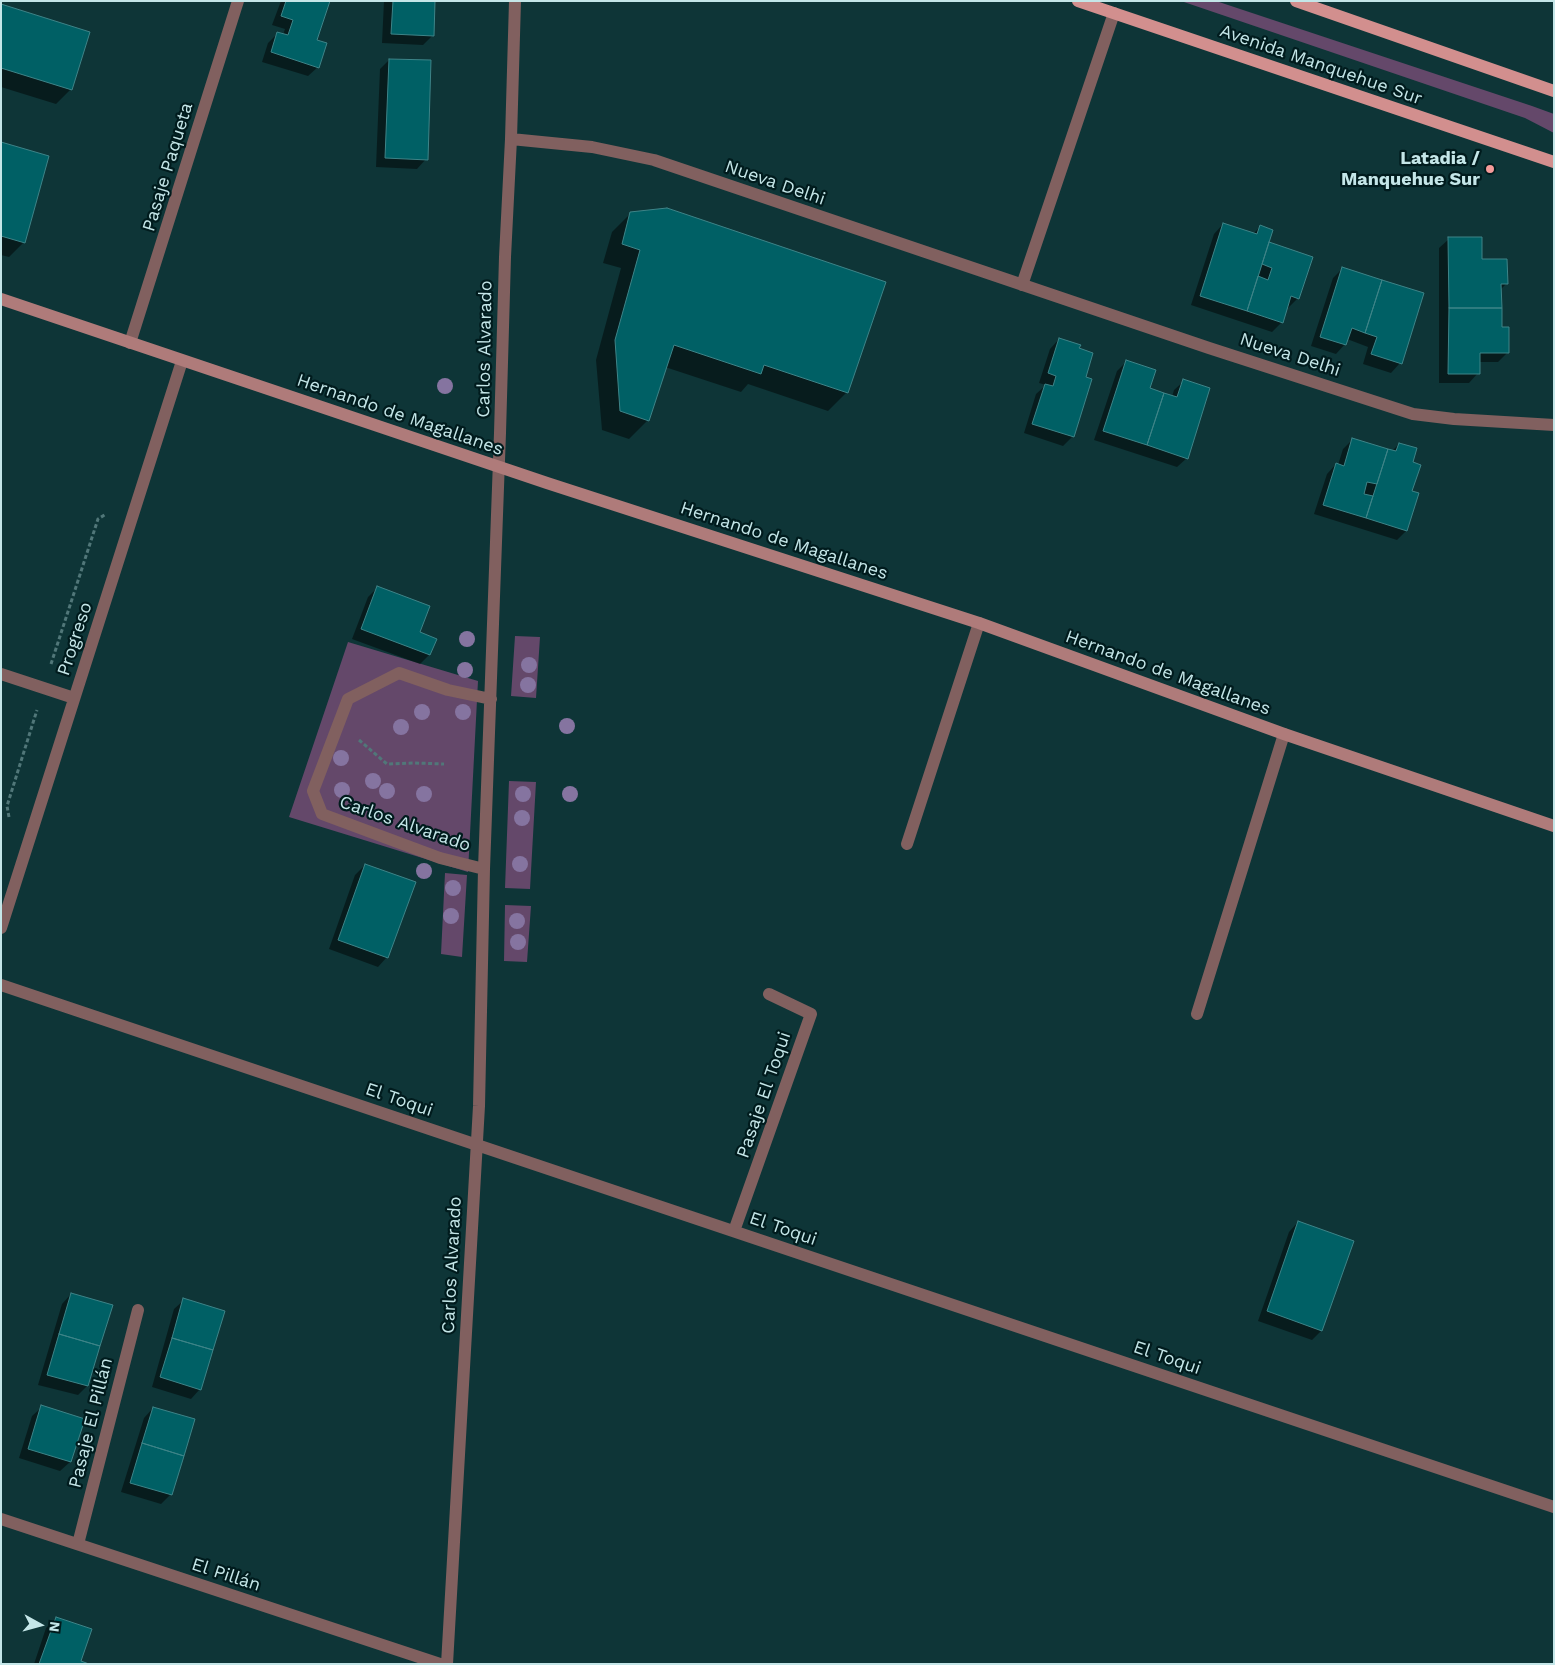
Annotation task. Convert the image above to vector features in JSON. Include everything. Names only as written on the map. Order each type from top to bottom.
[{"type":"main road","name":"Avenida Manquehue Sur","points":[[1078,1],[1554,162]]},
{"type":"main road","points":[[1296,1],[1554,91]]},
{"type":"main road","name":"Hernando de Magallanes","points":[[1,299],[499,467],[979,623],[1284,734],[1554,826]]},
{"type":"street","name":"Pasaje Paqueta","points":[[130,343],[238,1]]},
{"type":"street","name":"Carlos Alvarado","points":[[447,1664],[478,1106],[484,869],[515,1]]},
{"type":"street","points":[[1022,285],[1114,14]]},
{"type":"street","name":"Nueva Delhi","points":[[511,138],[592,148],[654,160],[1209,348],[1414,414],[1454,419],[1554,425]]},
{"type":"street","name":"Progreso","points":[[1,928],[182,361]]},
{"type":"street","points":[[907,844],[979,623]]},
{"type":"street","name":"Carlos Alvarado","points":[[484,869],[440,858],[322,814],[313,791],[348,699],[399,673],[448,690],[491,699]]},
{"type":"street","points":[[1,674],[74,698]]},
{"type":"street","points":[[1197,1014],[1284,734]]},
{"type":"street","name":"El Toqui","points":[[1,985],[1554,1507]]},
{"type":"street","name":"Pasaje El Toqui","points":[[734,1231],[811,1014],[769,994]]},
{"type":"street","name":"Pasaje El Pillán","points":[[78,1544],[138,1310]]},
{"type":"street","name":"El Pillán","points":[[1,1519],[440,1664]]},
{"type":"path","points":[[340,720],[357,738],[387,764],[444,764]]},
{"type":"shaded area","points":[[1181,1],[1216,1],[1532,106],[1554,114],[1554,133],[1525,118]]},
{"type":"shaded area","points":[[515,636],[540,637],[536,698],[511,696]]},
{"type":"shaded area","points":[[348,642],[478,681],[468,872],[289,817]]},
{"type":"shaded area","points":[[509,781],[536,782],[530,889],[505,888]]},
{"type":"shaded area","points":[[445,873],[467,875],[462,957],[441,954]]},
{"type":"shaded area","points":[[505,905],[531,906],[527,962],[504,961]]},
{"type":"building","points":[[286,1],[330,1],[317,40],[327,43],[319,68],[271,52],[277,32],[288,35],[293,20],[281,16]]},
{"type":"building","points":[[393,1],[435,1],[434,36],[391,34]]},
{"type":"building","points":[[1,4],[90,32],[72,90],[1,68]]},
{"type":"building","points":[[389,59],[431,60],[428,160],[385,158]]},
{"type":"building","points":[[1,142],[49,156],[25,243],[1,236]]},
{"type":"building","points":[[667,208],[886,282],[848,393],[764,365],[761,374],[674,345],[649,421],[620,411],[615,340],[640,250],[622,244],[630,212]]},
{"type":"building","points":[[1223,223],[1257,234],[1260,225],[1273,230],[1247,311],[1200,296]]},
{"type":"building","points":[[1448,237],[1482,237],[1482,259],[1507,259],[1508,284],[1501,284],[1502,308],[1449,308]]},
{"type":"building","points":[[1269,242],[1313,257],[1299,299],[1291,296],[1283,323],[1247,311],[1258,276],[1268,280],[1272,268],[1262,264]]},
{"type":"building","points":[[1342,267],[1382,280],[1365,333],[1352,328],[1346,345],[1320,337]]},
{"type":"building","points":[[1382,280],[1424,293],[1402,364],[1371,354],[1377,337],[1365,333]]},
{"type":"building","points":[[1449,308],[1502,308],[1502,327],[1509,327],[1509,353],[1480,353],[1480,374],[1448,374]]},
{"type":"building","points":[[1059,338],[1081,345],[1079,348],[1093,353],[1086,377],[1092,379],[1074,437],[1032,424],[1045,384],[1053,386],[1056,376],[1048,373]]},
{"type":"building","points":[[1126,360],[1156,370],[1150,388],[1164,393],[1147,445],[1103,431]]},
{"type":"building","points":[[1183,379],[1210,388],[1188,459],[1147,445],[1164,393],[1177,397]]},
{"type":"building","points":[[1352,438],[1388,449],[1377,484],[1367,482],[1364,494],[1373,496],[1366,518],[1323,505],[1336,463],[1344,466]]},
{"type":"building","points":[[1399,443],[1417,448],[1413,462],[1421,465],[1412,491],[1419,493],[1407,531],[1366,518],[1388,449],[1396,451]]},
{"type":"building","points":[[377,586],[430,606],[420,632],[437,639],[430,655],[361,629]]},
{"type":"building","points":[[365,864],[416,882],[388,958],[338,940]]},
{"type":"building","points":[[1298,1221],[1354,1241],[1322,1331],[1267,1311]]},
{"type":"building","points":[[71,1293],[113,1305],[100,1346],[59,1334]]},
{"type":"building","points":[[183,1298],[225,1311],[213,1350],[172,1338]]},
{"type":"building","points":[[59,1334],[100,1346],[88,1386],[47,1375]]},
{"type":"building","points":[[172,1338],[213,1350],[201,1390],[160,1377]]},
{"type":"building","points":[[41,1405],[85,1419],[71,1462],[28,1449]]},
{"type":"building","points":[[153,1407],[195,1419],[184,1456],[142,1443]]},
{"type":"building","points":[[142,1443],[184,1456],[172,1495],[130,1483]]},
{"type":"building","points":[[56,1617],[92,1629],[81,1661],[89,1664],[39,1664]]},
{"type":"place","name":"Latadia / Manquehue Sur","points":[[1490,169]]}]
